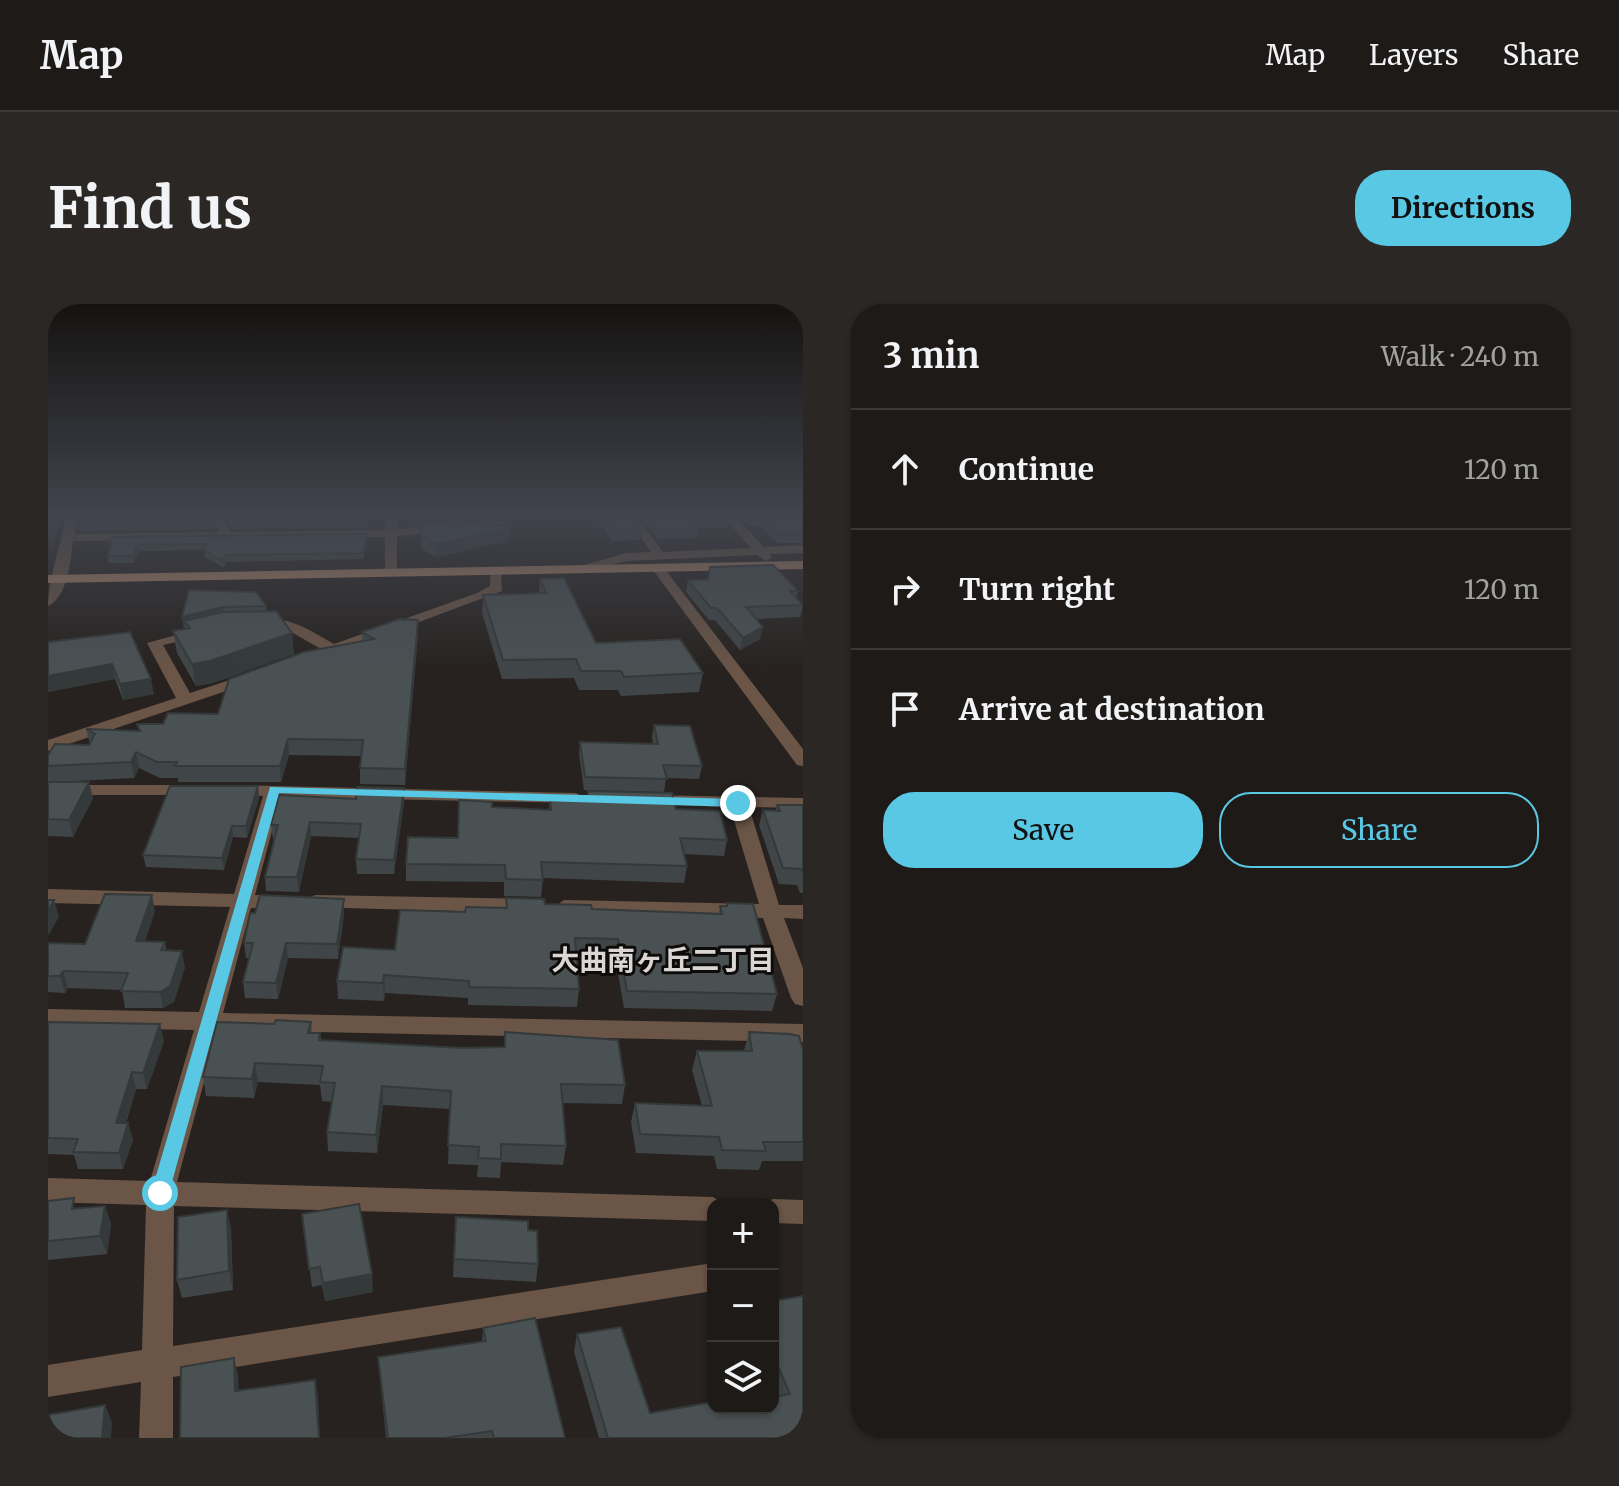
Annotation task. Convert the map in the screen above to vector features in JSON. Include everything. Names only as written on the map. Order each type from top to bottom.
[{"type":"main road","points":[[54,579],[609,566]]},
{"type":"street","points":[[391,566],[391,571]]},
{"type":"street","points":[[662,566],[803,761]]},
{"type":"street","points":[[304,659],[482,596],[497,588],[495,570]]},
{"type":"street","points":[[48,602],[54,579]]},
{"type":"street","points":[[241,626],[288,625],[333,649]]},
{"type":"street","points":[[186,701],[154,643],[211,630]]},
{"type":"street","points":[[48,746],[260,675]]},
{"type":"street","points":[[48,790],[274,790],[601,799]]},
{"type":"street","points":[[156,1438],[160,1193],[274,790]]},
{"type":"street","points":[[632,800],[803,803]]},
{"type":"street","points":[[738,803],[771,911],[803,998]]},
{"type":"street","points":[[48,896],[803,912]]},
{"type":"street","points":[[48,1018],[803,1033]]},
{"type":"street","points":[[48,1190],[707,1209]]},
{"type":"street","points":[[779,1211],[803,1212]]},
{"type":"street","points":[[48,1381],[707,1278]]},
{"type":"building","points":[[774,566],[798,591],[790,591],[803,605],[746,607],[763,627],[743,638],[717,608],[711,608],[688,580],[708,580],[710,567]]},
{"type":"building","points":[[564,578],[596,643],[680,639],[703,673],[624,677],[621,671],[581,671],[576,659],[503,660],[483,595],[546,593],[540,579]]},
{"type":"building","points":[[189,590],[256,592],[266,606],[223,607],[182,617]]},
{"type":"building","points":[[276,611],[292,633],[210,661],[192,664],[173,631],[190,628],[184,621],[223,612]]},
{"type":"building","points":[[399,619],[418,620],[405,769],[360,768],[363,740],[288,739],[280,766],[175,766],[177,762],[157,762],[136,752],[131,762],[48,766],[48,755],[55,744],[89,745],[95,734],[86,729],[140,731],[137,724],[163,724],[168,713],[218,714],[229,679],[304,652],[374,639],[362,632]]},
{"type":"building","points":[[130,632],[151,679],[120,684],[112,664],[48,676],[48,642]]},
{"type":"building","points":[[654,725],[690,726],[702,766],[663,765],[667,779],[585,777],[580,742],[658,744]]},
{"type":"building","points":[[48,782],[89,782],[69,820],[48,819]]},
{"type":"building","points":[[170,786],[258,786],[246,826],[232,826],[222,858],[143,855]]},
{"type":"building","points":[[357,787],[404,788],[394,860],[356,859],[361,824],[310,822],[297,877],[265,877],[278,825],[271,825],[279,795],[356,799]]},
{"type":"building","points":[[588,791],[672,793],[676,809],[720,811],[727,840],[680,838],[687,866],[541,862],[543,880],[506,879],[505,865],[406,864],[408,837],[458,838],[459,800],[492,802],[492,807],[551,810],[550,795],[588,797]]},
{"type":"building","points":[[777,805],[803,805],[803,873],[801,869],[783,868],[763,810],[780,811]]},
{"type":"building","points":[[105,894],[152,895],[136,941],[165,942],[161,950],[182,951],[170,986],[160,992],[121,991],[128,973],[63,971],[60,976],[48,976],[48,943],[85,944]]},
{"type":"building","points":[[260,895],[344,899],[337,944],[286,943],[276,983],[243,982],[253,943],[244,943],[250,913],[255,913]]},
{"type":"building","points":[[506,898],[544,899],[545,904],[591,905],[592,909],[722,914],[720,906],[727,906],[727,903],[753,904],[777,994],[627,991],[618,939],[575,938],[579,989],[469,987],[469,981],[384,975],[383,983],[337,981],[343,947],[395,950],[400,910],[465,912],[466,907],[507,908]]},
{"type":"building","points":[[276,1020],[311,1022],[308,1033],[320,1033],[319,1040],[462,1048],[505,1047],[505,1032],[618,1040],[625,1085],[561,1084],[566,1146],[501,1144],[501,1159],[478,1158],[479,1147],[448,1145],[451,1091],[382,1086],[376,1135],[327,1132],[335,1083],[320,1082],[323,1066],[255,1063],[252,1079],[203,1077],[217,1022],[274,1024]]},
{"type":"building","points":[[48,1022],[160,1024],[143,1073],[132,1072],[116,1123],[128,1123],[119,1153],[73,1152],[78,1139],[48,1138]]},
{"type":"building","points":[[749,1032],[799,1036],[803,1050],[803,1142],[763,1142],[766,1151],[722,1150],[719,1137],[640,1134],[635,1103],[712,1106],[697,1051],[752,1051]]},
{"type":"building","points":[[74,1198],[72,1209],[105,1206],[100,1236],[48,1241],[48,1201]]},
{"type":"building","points":[[359,1204],[372,1274],[323,1283],[320,1267],[309,1269],[302,1214]]},
{"type":"building","points":[[227,1210],[229,1271],[177,1280],[178,1217]]},
{"type":"building","points":[[456,1217],[528,1221],[528,1230],[537,1231],[538,1264],[454,1259]]},
{"type":"building","points":[[803,1296],[803,1438],[608,1438],[577,1334],[621,1327],[650,1413],[707,1403],[707,1414],[779,1414],[779,1396],[790,1394],[779,1369],[779,1300]]},
{"type":"building","points":[[535,1318],[565,1438],[494,1438],[492,1431],[444,1438],[388,1438],[378,1357],[486,1341],[483,1328]]},
{"type":"building","points":[[234,1358],[235,1391],[315,1380],[319,1438],[180,1438],[181,1367]]},
{"type":"building","points":[[105,1405],[102,1438],[48,1438],[48,1415]]},
{"type":"district","name":"大曲南ヶ丘二丁目","points":[[663,960]]},
{"type":"route","points":[[160,1193],[274,790],[738,803]]}]
